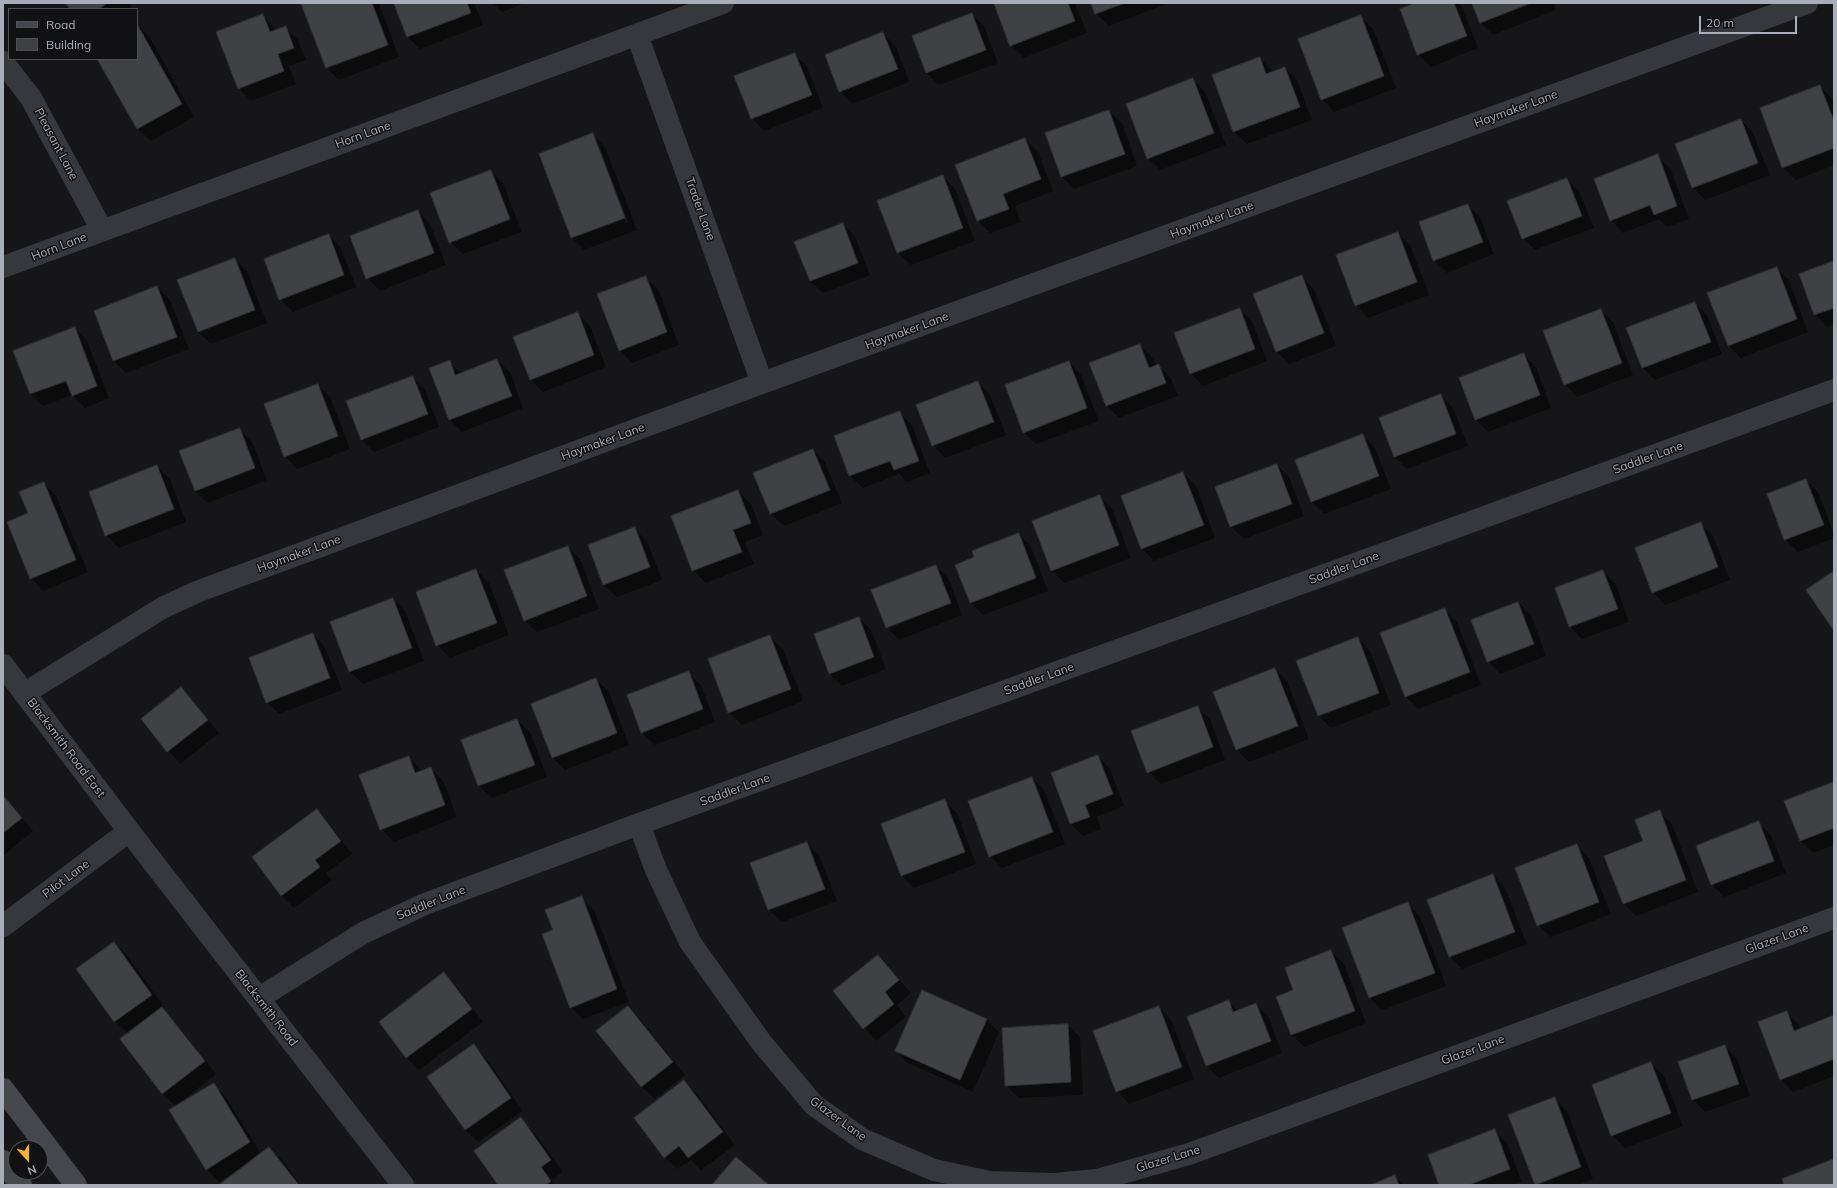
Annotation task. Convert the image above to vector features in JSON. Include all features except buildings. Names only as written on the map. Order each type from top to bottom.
[{"type":"main road","points":[[3,1089],[76,1185]]},
{"type":"main road","points":[[3,1161],[21,1185]]},
{"type":"street","name":"Horn Lane","points":[[3,268],[102,230],[723,3]]},
{"type":"street","name":"Haymaker Lane","points":[[25,693],[164,607],[180,599],[762,383],[1806,3]]},
{"type":"street","name":"Trader Lane","points":[[637,35],[762,383]]},
{"type":"street","name":"Pleasant Lane","points":[[3,62],[31,98],[102,230]]},
{"type":"street","name":"Saddler Lane","points":[[259,998],[363,933],[425,904],[639,824],[1834,390]]},
{"type":"street","name":"Blacksmith Road East","points":[[3,665],[129,831]]},
{"type":"street","name":"Glazer Lane","points":[[639,824],[656,870],[690,942],[761,1042],[814,1105],[862,1139],[934,1170],[990,1182],[1054,1184],[1097,1180],[1189,1154],[1834,918]]},
{"type":"street","name":"Pilot Lane","points":[[3,926],[129,831]]},
{"type":"street","name":"Blacksmith Road","points":[[129,831],[403,1185]]}]
